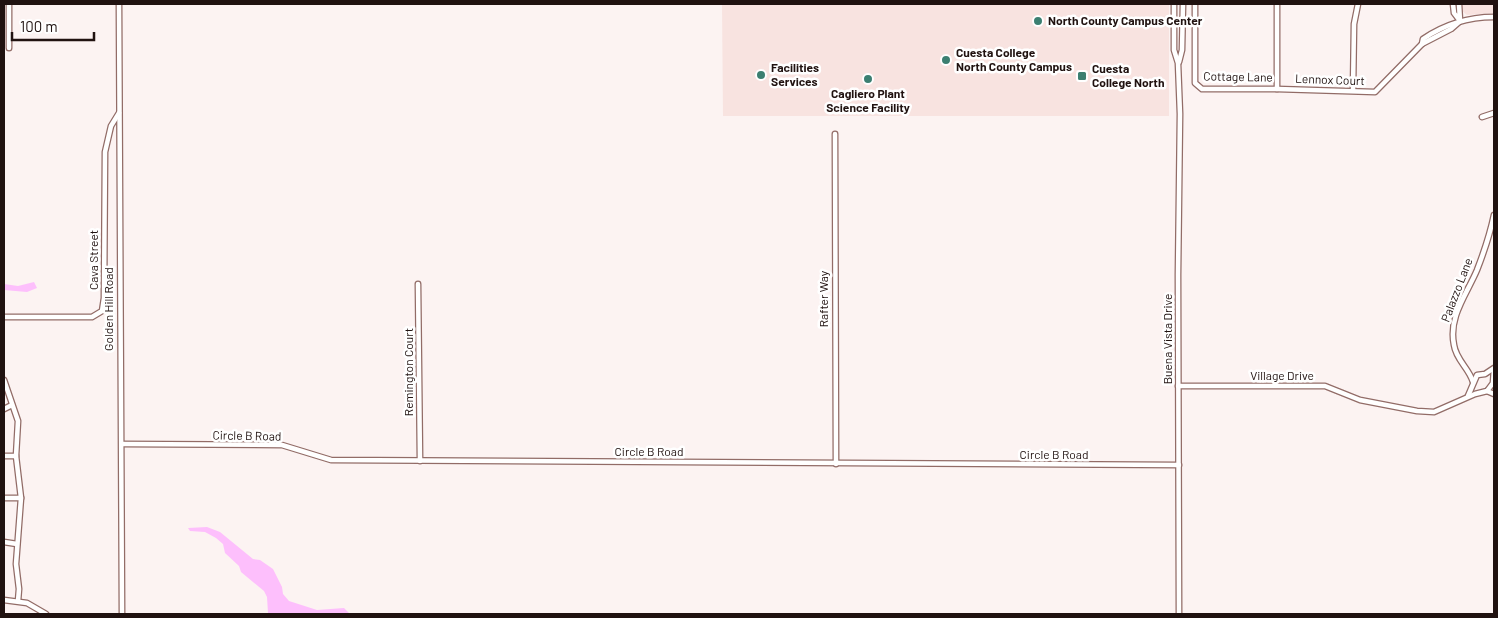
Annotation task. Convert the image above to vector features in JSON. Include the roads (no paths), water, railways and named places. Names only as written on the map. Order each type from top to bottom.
[{"type":"street","points":[[9,4],[9,48]]},
{"type":"street","name":"Golden Hill Road","points":[[119,4],[122,614]]},
{"type":"street","name":"Buena Vista Drive","points":[[1174,4],[1174,50],[1178,63]]},
{"type":"street","name":"Buena Vista Drive","points":[[1178,614],[1178,63],[1182,50],[1183,4]]},
{"type":"street","name":"Cottage Lane","points":[[1195,4],[1195,83],[1198,87],[1208,89],[1277,89],[1277,4]]},
{"type":"street","points":[[1353,90],[1354,24],[1358,4]]},
{"type":"street","points":[[1453,4],[1454,13],[1460,21]]},
{"type":"street","points":[[1459,4],[1460,21]]},
{"type":"street","points":[[1460,21],[1494,17]]},
{"type":"street","name":"Lennox Court","points":[[1277,89],[1375,92],[1422,44],[1451,29],[1460,21]]},
{"type":"street","name":"Cava Street","points":[[4,316],[92,317],[102,311],[104,298],[105,152],[111,126],[119,112]]},
{"type":"street","points":[[1482,117],[1494,113]]},
{"type":"street","name":"Rafter Way","points":[[835,134],[836,464]]},
{"type":"street","name":"Palazzo Lane","points":[[1477,375],[1468,370],[1460,361],[1454,346],[1452,327],[1491,231],[1494,215]]},
{"type":"street","name":"Remington Court","points":[[418,284],[420,461]]},
{"type":"street","points":[[1468,397],[1477,375],[1485,374],[1494,368]]},
{"type":"street","points":[[1494,368],[1492,382],[1484,392],[1494,394]]},
{"type":"street","name":"Palazzo Lane","points":[[1468,370],[1477,390],[1484,392]]},
{"type":"street","points":[[1485,374],[1491,377],[1494,390]]},
{"type":"street","points":[[4,380],[18,421],[16,456],[20,498],[20,524],[17,544],[18,601]]},
{"type":"street","name":"Village Drive","points":[[1178,386],[1326,386],[1360,400],[1417,411],[1434,412],[1484,392]]},
{"type":"street","points":[[4,408],[12,405]]},
{"type":"street","name":"Circle B Road","points":[[122,444],[282,445],[331,460],[1178,465]]},
{"type":"street","points":[[4,456],[16,456]]},
{"type":"street","points":[[4,498],[20,498]]},
{"type":"street","points":[[4,542],[17,544]]},
{"type":"street","points":[[4,600],[27,603],[46,614]]},
{"type":"place","name":"North County Campus Center","points":[[1038,21]]},
{"type":"place","name":"Cuesta College North County Campus","points":[[946,60]]},
{"type":"place","name":"Facilities Services","points":[[761,75]]},
{"type":"place","name":"Cuesta College North","points":[[1082,76]]},
{"type":"place","name":"Cagliero Plant Science Facility","points":[[868,79]]}]
